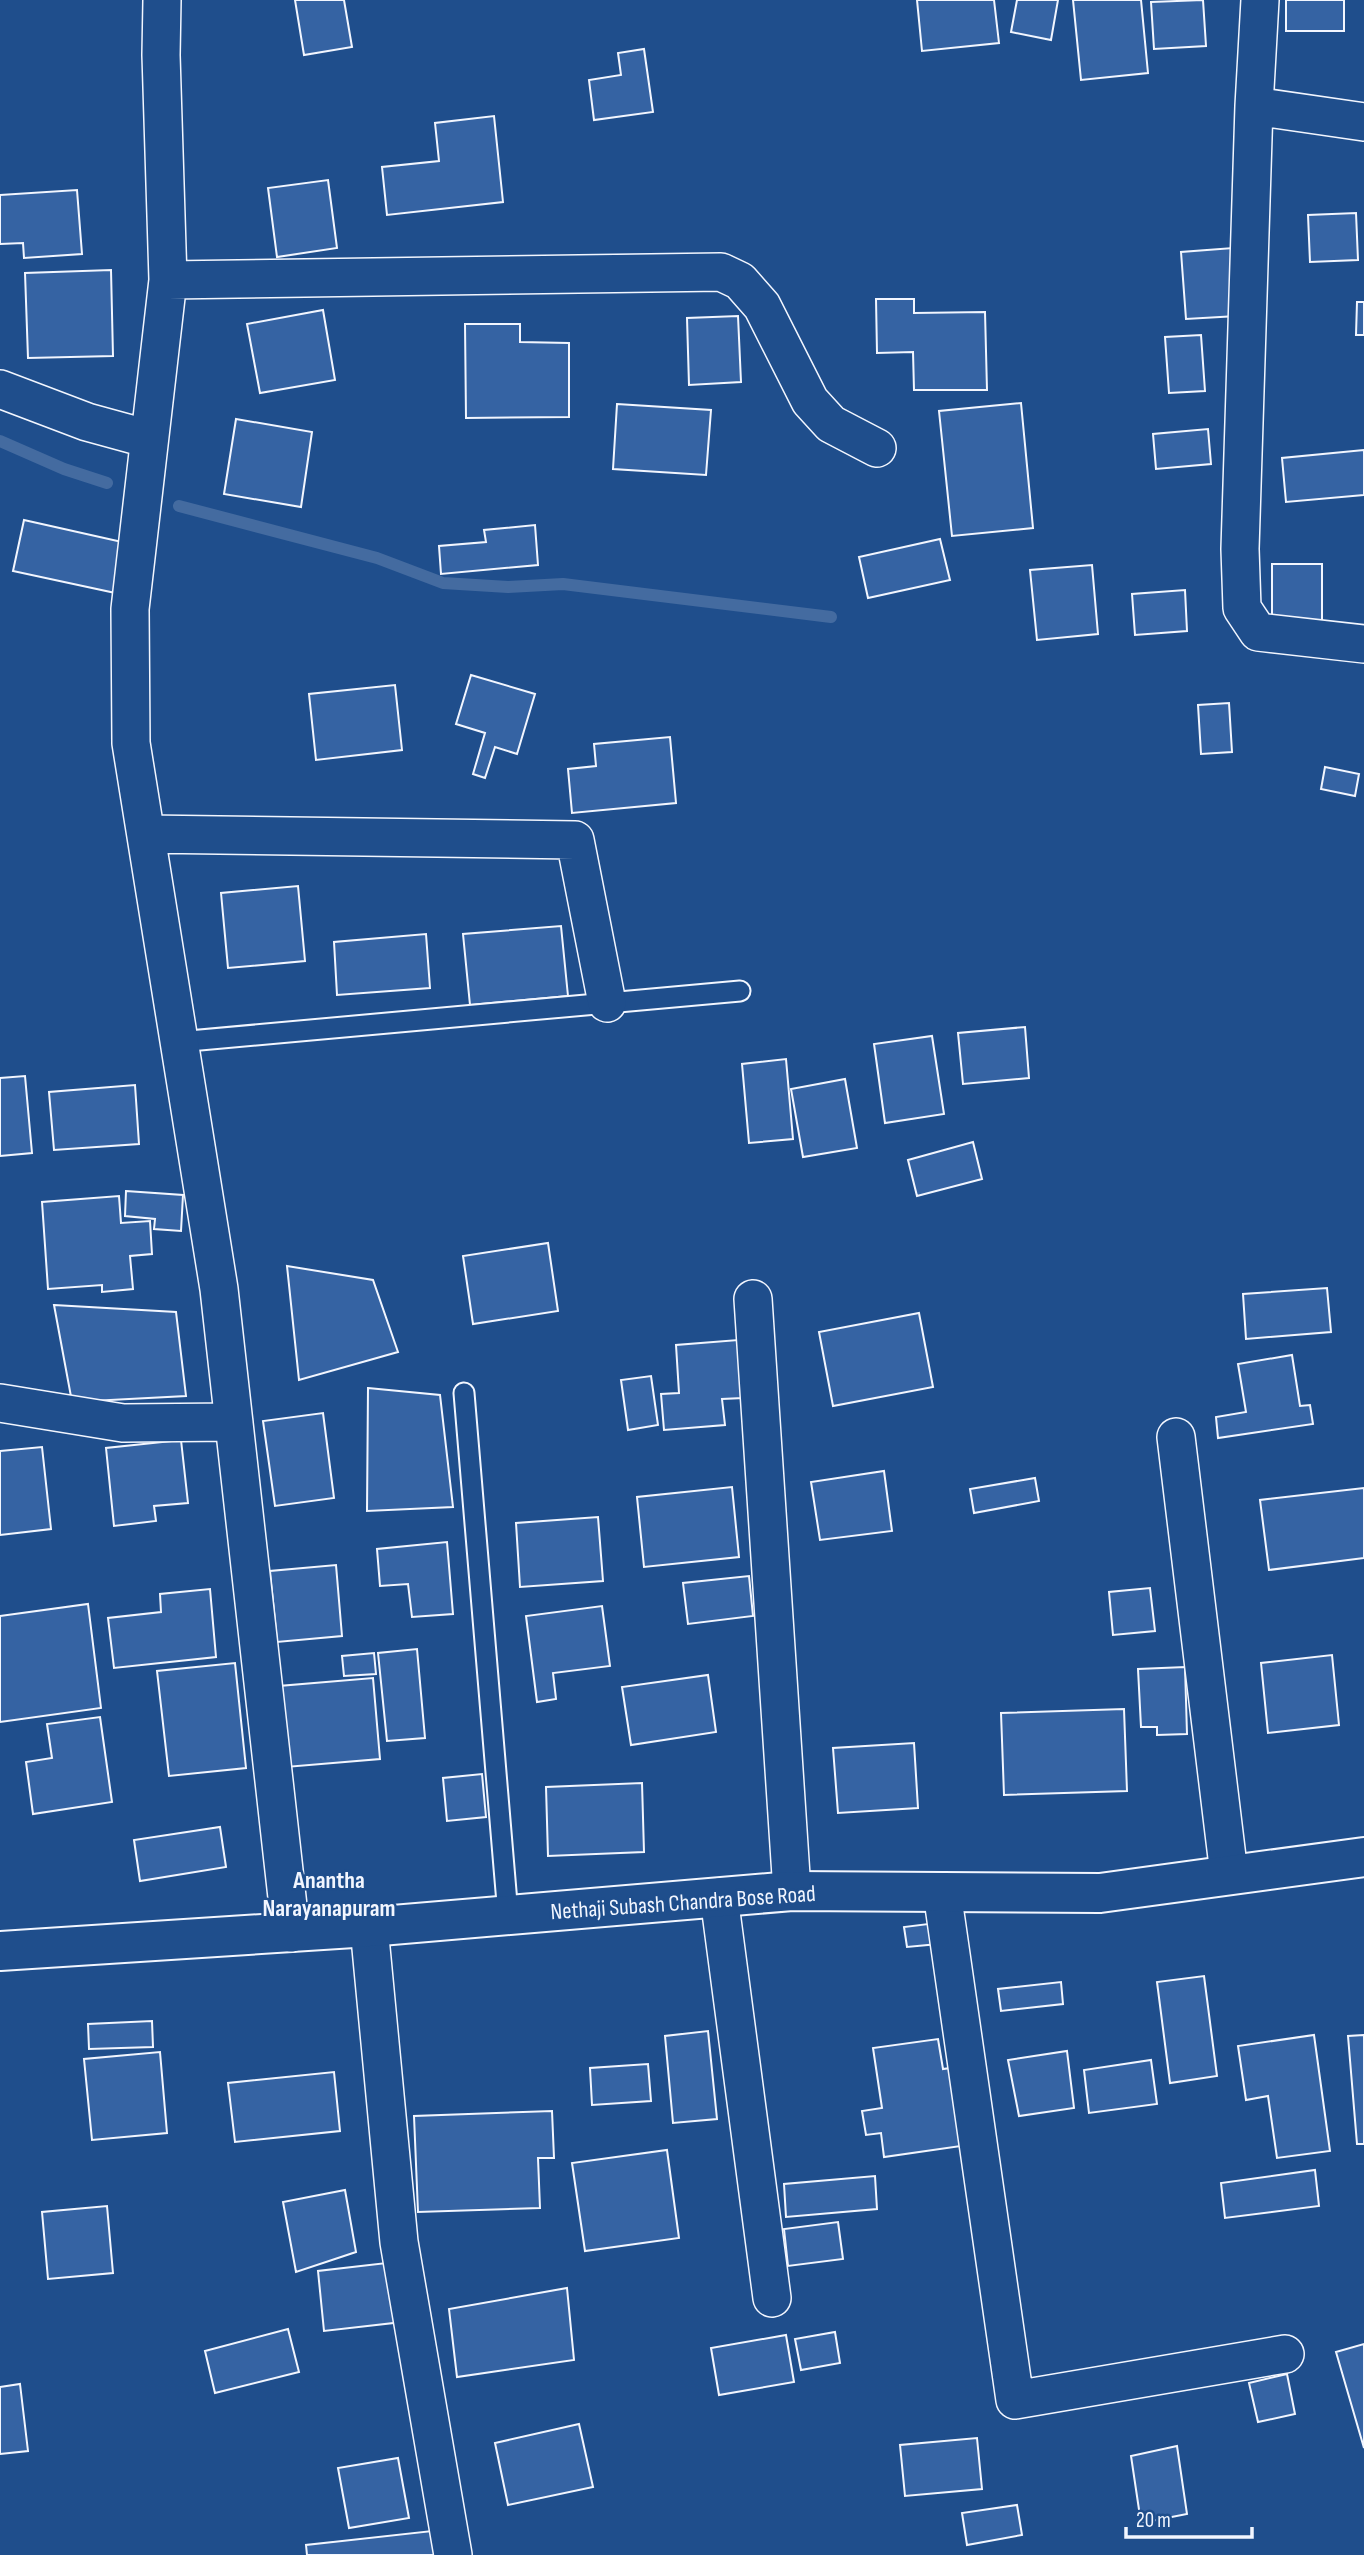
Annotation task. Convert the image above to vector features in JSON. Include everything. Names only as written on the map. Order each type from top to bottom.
[{"type":"main road","name":"Nethaji Subash Chandra Bose Road","points":[[0,1951],[291,1933],[792,1891],[1100,1893],[1364,1857]]},
{"type":"street","points":[[162,0],[161,55],[168,280],[130,609],[131,743],[219,1289],[291,1933]]},
{"type":"street","points":[[1260,0],[1254,106],[1240,549],[1242,608],[1258,632],[1364,644]]},
{"type":"street","points":[[1254,106],[1364,122]]},
{"type":"street","points":[[168,280],[721,272],[740,281],[762,306],[810,401],[831,424],[877,448]]},
{"type":"street","points":[[0,389],[87,422],[149,439]]},
{"type":"street","points":[[146,834],[575,840],[607,1003]]},
{"type":"street","points":[[753,1299],[792,1891]]},
{"type":"street","points":[[0,1403],[123,1423],[234,1422]]},
{"type":"street","points":[[1176,1437],[1229,1874]]},
{"type":"street","points":[[942,1892],[1015,2400],[1284,2354]]},
{"type":"street","points":[[719,1897],[772,2298]]},
{"type":"street","points":[[369,1927],[399,2242],[453,2555]]},
{"type":"lane","points":[[178,1042],[740,991]]},
{"type":"lane","points":[[464,1393],[508,1915]]},
{"type":"building","points":[[295,0],[344,0],[352,47],[304,55]]},
{"type":"building","points":[[917,0],[994,0],[999,43],[922,51]]},
{"type":"building","points":[[1017,0],[1058,0],[1051,40],[1011,32]]},
{"type":"building","points":[[1073,0],[1141,0],[1148,73],[1081,80]]},
{"type":"building","points":[[1203,0],[1206,46],[1154,49],[1151,2]]},
{"type":"building","points":[[1286,0],[1344,0],[1344,31],[1286,31]]},
{"type":"building","points":[[644,49],[653,112],[594,120],[589,80],[621,75],[618,53]]},
{"type":"building","points":[[494,116],[503,202],[387,215],[382,167],[439,161],[435,123]]},
{"type":"building","points":[[328,180],[337,248],[277,257],[268,188]]},
{"type":"building","points":[[77,190],[82,254],[24,258],[23,243],[0,244],[0,195]]},
{"type":"building","points":[[1356,213],[1358,260],[1310,262],[1308,215]]},
{"type":"building","points":[[1233,248],[1237,316],[1186,319],[1181,252]]},
{"type":"building","points":[[111,270],[113,356],[28,358],[25,273]]},
{"type":"building","points":[[876,299],[914,299],[914,313],[985,312],[987,390],[914,390],[913,352],[877,353]]},
{"type":"building","points":[[1357,302],[1364,302],[1364,335],[1356,335]]},
{"type":"building","points":[[323,310],[335,380],[260,393],[247,324]]},
{"type":"building","points":[[738,316],[741,382],[689,385],[687,318]]},
{"type":"building","points":[[465,324],[520,324],[520,342],[569,343],[569,417],[466,418]]},
{"type":"building","points":[[1201,335],[1205,391],[1169,393],[1165,337]]},
{"type":"building","points":[[1021,403],[1033,528],[952,536],[939,411]]},
{"type":"building","points":[[617,404],[711,410],[706,475],[613,469]]},
{"type":"building","points":[[236,419],[312,432],[301,507],[224,494]]},
{"type":"building","points":[[1208,429],[1211,464],[1156,469],[1153,434]]},
{"type":"building","points":[[1364,450],[1364,495],[1286,502],[1282,458]]},
{"type":"building","points":[[24,520],[131,544],[120,594],[13,571]]},
{"type":"building","points":[[535,525],[538,565],[441,574],[439,546],[486,542],[484,530]]},
{"type":"building","points":[[940,539],[950,580],[868,598],[859,557]]},
{"type":"building","points":[[1272,564],[1322,564],[1322,627],[1272,628]]},
{"type":"building","points":[[1092,565],[1098,634],[1037,640],[1030,570]]},
{"type":"building","points":[[1185,590],[1187,631],[1135,635],[1132,594]]},
{"type":"building","points":[[471,675],[535,694],[517,754],[495,747],[485,778],[473,774],[485,733],[456,724]]},
{"type":"building","points":[[395,685],[402,750],[316,760],[309,694]]},
{"type":"building","points":[[1229,703],[1232,752],[1201,754],[1198,705]]},
{"type":"building","points":[[670,737],[676,803],[572,813],[568,769],[596,766],[594,744]]},
{"type":"building","points":[[1325,767],[1359,774],[1355,796],[1321,789]]},
{"type":"building","points":[[298,886],[305,961],[228,968],[221,893]]},
{"type":"building","points":[[561,926],[568,996],[470,1005],[463,934]]},
{"type":"building","points":[[426,934],[430,988],[337,995],[334,942]]},
{"type":"building","points":[[1025,1027],[1029,1078],[963,1084],[958,1033]]},
{"type":"building","points":[[932,1036],[944,1114],[885,1123],[874,1044]]},
{"type":"building","points":[[786,1059],[793,1139],[749,1143],[742,1064]]},
{"type":"building","points":[[25,1076],[32,1153],[0,1156],[0,1078]]},
{"type":"building","points":[[845,1079],[857,1148],[803,1157],[791,1089]]},
{"type":"building","points":[[135,1085],[139,1144],[54,1150],[49,1092]]},
{"type":"building","points":[[973,1142],[982,1179],[917,1196],[908,1160]]},
{"type":"building","points":[[126,1191],[183,1195],[181,1231],[154,1229],[155,1219],[125,1216]]},
{"type":"building","points":[[119,1196],[121,1223],[150,1221],[152,1254],[130,1256],[133,1289],[102,1292],[102,1285],[48,1289],[42,1202]]},
{"type":"building","points":[[548,1243],[558,1311],[473,1324],[463,1256]]},
{"type":"building","points":[[287,1266],[373,1280],[398,1352],[299,1380]]},
{"type":"building","points":[[1327,1288],[1331,1332],[1246,1339],[1243,1294]]},
{"type":"building","points":[[54,1305],[176,1312],[186,1396],[72,1402]]},
{"type":"building","points":[[919,1313],[933,1387],[833,1406],[819,1332]]},
{"type":"building","points":[[738,1340],[743,1398],[722,1399],[725,1425],[664,1430],[661,1394],[679,1393],[676,1345]]},
{"type":"building","points":[[1292,1355],[1300,1406],[1310,1405],[1313,1424],[1218,1438],[1216,1417],[1246,1412],[1238,1364]]},
{"type":"building","points":[[651,1376],[658,1425],[628,1430],[621,1380]]},
{"type":"building","points":[[368,1388],[440,1395],[453,1507],[367,1511]]},
{"type":"building","points":[[323,1413],[334,1498],[275,1506],[263,1421]]},
{"type":"building","points":[[181,1440],[188,1503],[154,1506],[156,1521],[114,1526],[106,1448]]},
{"type":"building","points":[[42,1447],[51,1529],[0,1535],[0,1451]]},
{"type":"building","points":[[884,1471],[892,1531],[820,1540],[811,1482]]},
{"type":"building","points":[[1035,1478],[1039,1501],[974,1513],[970,1489]]},
{"type":"building","points":[[732,1487],[739,1557],[644,1567],[637,1497]]},
{"type":"building","points":[[1364,1488],[1364,1558],[1269,1570],[1260,1500]]},
{"type":"building","points":[[598,1517],[603,1581],[520,1587],[516,1523]]},
{"type":"building","points":[[447,1542],[453,1614],[412,1617],[408,1584],[380,1586],[377,1549]]},
{"type":"building","points":[[336,1565],[342,1636],[277,1642],[270,1571]]},
{"type":"building","points":[[749,1576],[753,1616],[688,1624],[683,1583]]},
{"type":"building","points":[[1150,1588],[1155,1631],[1113,1635],[1109,1592]]},
{"type":"building","points":[[210,1589],[216,1657],[114,1668],[108,1618],[161,1612],[160,1594]]},
{"type":"building","points":[[88,1604],[101,1708],[0,1722],[0,1616]]},
{"type":"building","points":[[602,1606],[610,1666],[553,1673],[556,1699],[537,1702],[526,1616]]},
{"type":"building","points":[[417,1649],[425,1738],[387,1741],[378,1653]]},
{"type":"building","points":[[374,1653],[376,1674],[344,1676],[342,1656]]},
{"type":"building","points":[[1332,1655],[1339,1725],[1268,1733],[1261,1663]]},
{"type":"building","points":[[235,1663],[246,1768],[169,1776],[157,1671]]},
{"type":"building","points":[[1185,1667],[1187,1734],[1157,1735],[1157,1727],[1141,1727],[1138,1669]]},
{"type":"building","points":[[708,1675],[716,1732],[631,1745],[622,1687]]},
{"type":"building","points":[[373,1678],[380,1759],[286,1767],[279,1686]]},
{"type":"building","points":[[1124,1709],[1127,1791],[1004,1795],[1001,1713]]},
{"type":"building","points":[[100,1717],[112,1802],[33,1814],[26,1762],[52,1758],[47,1724]]},
{"type":"building","points":[[914,1743],[918,1808],[838,1813],[833,1748]]},
{"type":"building","points":[[482,1774],[486,1817],[447,1821],[443,1778]]},
{"type":"building","points":[[642,1783],[644,1852],[548,1856],[546,1787]]},
{"type":"building","points":[[220,1827],[226,1867],[140,1881],[134,1840]]},
{"type":"building","points":[[936,1923],[938,1944],[907,1947],[904,1927]]},
{"type":"building","points":[[1204,1976],[1217,2076],[1170,2083],[1157,1982]]},
{"type":"building","points":[[1061,1982],[1063,2004],[1001,2011],[998,1989]]},
{"type":"building","points":[[152,2021],[153,2047],[89,2049],[88,2024]]},
{"type":"building","points":[[708,2031],[717,2119],[673,2123],[665,2036]]},
{"type":"building","points":[[1314,2035],[1330,2151],[1277,2158],[1268,2096],[1246,2100],[1238,2046]]},
{"type":"building","points":[[1364,2035],[1364,2144],[1357,2144],[1348,2036]]},
{"type":"building","points":[[938,2039],[943,2069],[964,2066],[975,2144],[884,2157],[881,2133],[866,2135],[862,2111],[882,2108],[873,2048]]},
{"type":"building","points":[[1067,2051],[1074,2108],[1019,2116],[1008,2060]]},
{"type":"building","points":[[160,2052],[167,2133],[92,2140],[84,2059]]},
{"type":"building","points":[[1151,2060],[1157,2104],[1089,2113],[1084,2070]]},
{"type":"building","points":[[648,2064],[651,2101],[592,2105],[590,2068]]},
{"type":"building","points":[[334,2072],[340,2131],[235,2142],[228,2083]]},
{"type":"building","points":[[552,2111],[554,2158],[538,2158],[540,2208],[418,2212],[414,2116]]},
{"type":"building","points":[[667,2150],[679,2238],[585,2251],[572,2163]]},
{"type":"building","points":[[1315,2170],[1319,2206],[1225,2218],[1221,2183]]},
{"type":"building","points":[[875,2176],[877,2209],[786,2217],[784,2184]]},
{"type":"building","points":[[345,2190],[356,2252],[296,2272],[283,2202]]},
{"type":"building","points":[[107,2206],[113,2273],[48,2279],[42,2212]]},
{"type":"building","points":[[838,2222],[843,2259],[788,2266],[784,2229]]},
{"type":"building","points":[[395,2262],[402,2322],[324,2331],[318,2271]]},
{"type":"building","points":[[567,2288],[574,2360],[457,2377],[449,2309]]},
{"type":"building","points":[[288,2329],[299,2372],[215,2393],[205,2351]]},
{"type":"building","points":[[835,2332],[840,2363],[801,2370],[795,2339]]},
{"type":"building","points":[[786,2335],[794,2382],[719,2395],[711,2348]]},
{"type":"building","points":[[1364,2344],[1364,2448],[1336,2352]]},
{"type":"building","points":[[1287,2374],[1295,2414],[1258,2422],[1249,2383]]},
{"type":"building","points":[[20,2384],[28,2451],[0,2454],[0,2387]]},
{"type":"building","points":[[579,2424],[593,2487],[508,2505],[495,2443]]},
{"type":"building","points":[[977,2438],[982,2489],[905,2496],[900,2445]]},
{"type":"building","points":[[1177,2446],[1187,2514],[1141,2523],[1131,2456]]},
{"type":"building","points":[[398,2458],[409,2518],[349,2528],[338,2468]]},
{"type":"building","points":[[1017,2505],[1022,2535],[967,2545],[962,2513]]},
{"type":"building","points":[[432,2531],[435,2555],[307,2555],[306,2545]]},
{"type":"waterway","points":[[0,441],[64,469],[107,483]]},
{"type":"waterway","points":[[179,506],[377,558],[443,583],[508,587],[563,584],[831,617]]},
{"type":"district","name":"Anantha Narayanapuram","points":[[329,1894]]}]
